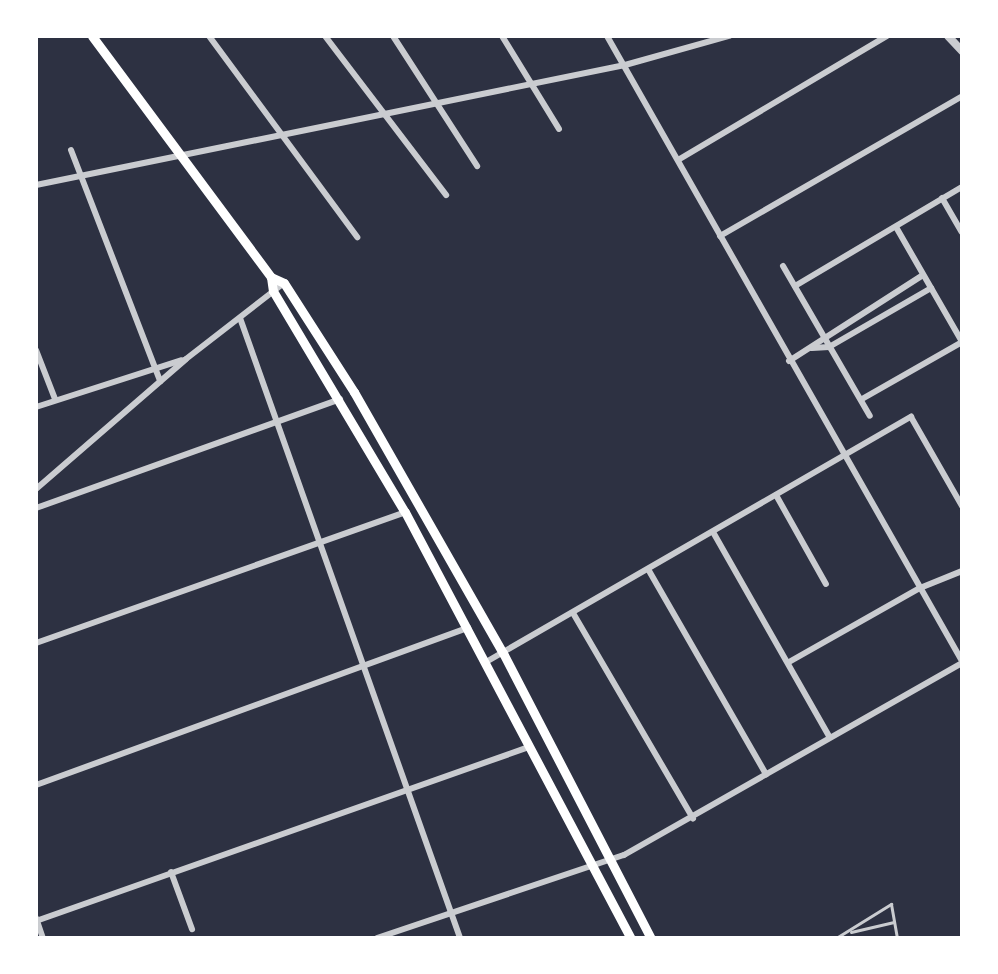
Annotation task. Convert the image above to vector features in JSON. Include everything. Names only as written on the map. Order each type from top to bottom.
[{"type":"main road","points":[[92,36],[271,277],[284,283],[354,392],[503,653],[651,938]]},
{"type":"main road","points":[[271,277],[273,291],[405,512],[631,938]]},
{"type":"street","points":[[209,36],[357,237]]},
{"type":"street","points":[[325,36],[446,195]]},
{"type":"street","points":[[393,36],[477,166]]},
{"type":"street","points":[[502,36],[559,129]]},
{"type":"street","points":[[377,938],[609,859],[693,818],[829,736],[962,662],[842,457],[607,36]]},
{"type":"street","points":[[678,160],[887,36]]},
{"type":"street","points":[[948,36],[962,51]]},
{"type":"street","points":[[36,185],[178,153],[625,65],[723,37]]},
{"type":"street","points":[[720,236],[962,96]]},
{"type":"street","points":[[71,150],[160,381]]},
{"type":"street","points":[[795,286],[962,187]]},
{"type":"street","points":[[942,198],[962,232]]},
{"type":"street","points":[[862,399],[962,342],[896,227]]},
{"type":"street","points":[[783,266],[870,416]]},
{"type":"street","points":[[789,361],[812,348],[822,336],[923,275]]},
{"type":"street","points":[[36,489],[186,359],[284,283]]},
{"type":"street","points":[[812,348],[829,347],[931,288]]},
{"type":"street","points":[[240,318],[460,938]]},
{"type":"street","points":[[36,350],[55,399]]},
{"type":"street","points":[[36,407],[186,359]]},
{"type":"street","points":[[36,508],[340,399]]},
{"type":"street","points":[[486,662],[911,417],[962,506]]},
{"type":"street","points":[[776,495],[826,584]]},
{"type":"street","points":[[36,643],[405,512]]},
{"type":"street","points":[[713,532],[829,736]]},
{"type":"street","points":[[648,569],[766,774]]},
{"type":"street","points":[[789,662],[920,588],[962,571]]},
{"type":"street","points":[[573,613],[693,818]]},
{"type":"street","points":[[36,785],[468,628]]},
{"type":"street","points":[[43,938],[36,919],[407,787],[529,747]]},
{"type":"street","points":[[171,872],[192,929]]},
{"type":"lane","points":[[836,938],[891,904],[897,938]]},
{"type":"lane","points":[[846,933],[894,922]]}]
